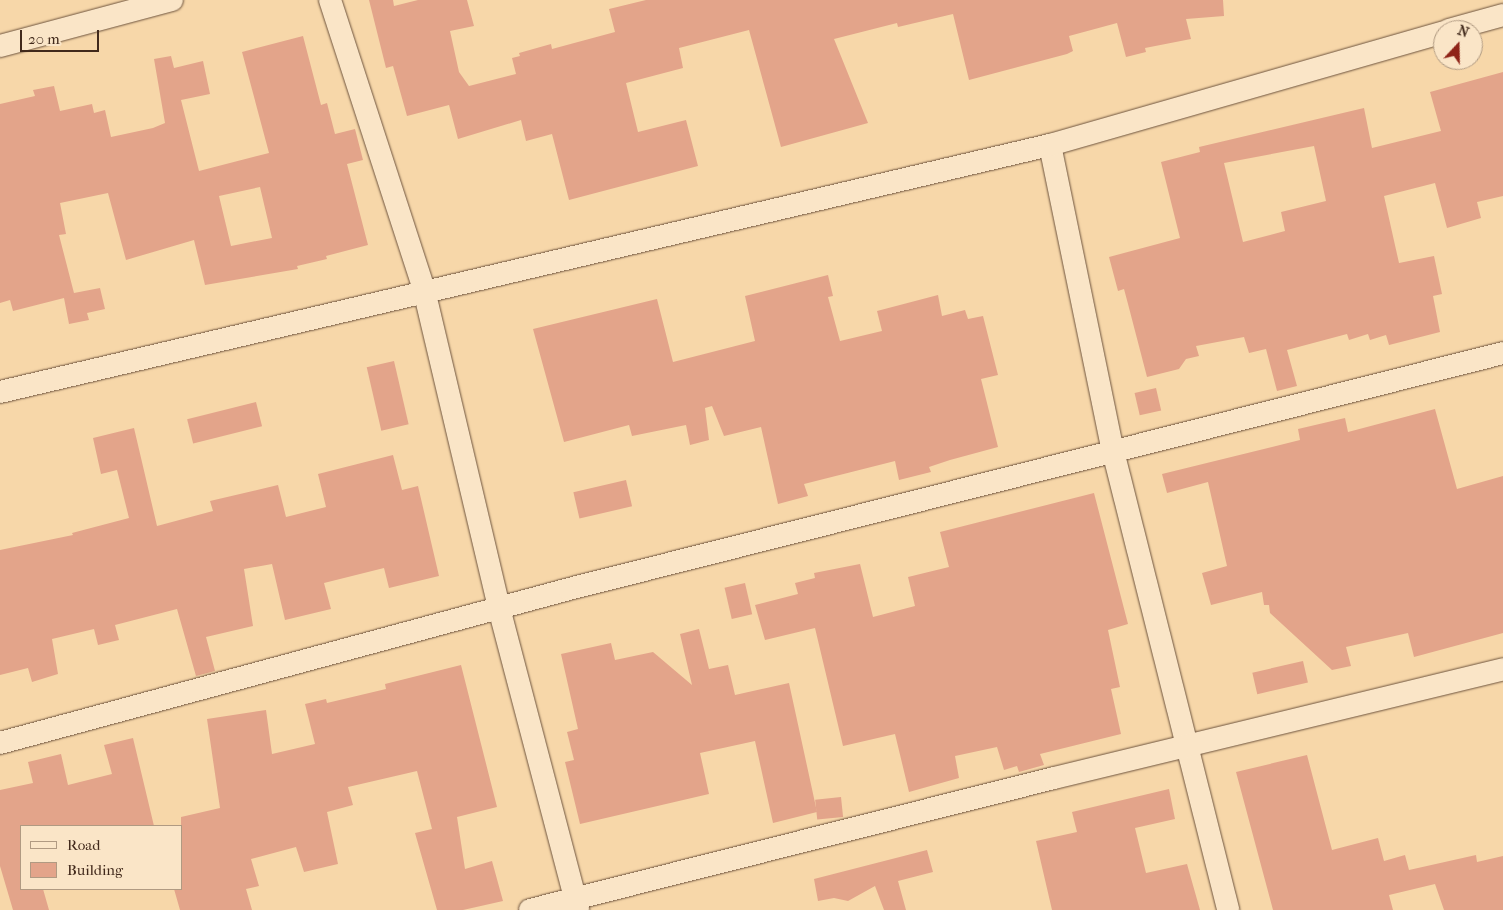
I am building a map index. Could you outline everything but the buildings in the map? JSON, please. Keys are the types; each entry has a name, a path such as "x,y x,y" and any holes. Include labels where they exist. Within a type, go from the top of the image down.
{"street":[{"path":"0,46 172,0"},
{"path":"330,0 424,290 499,608 576,904"},
{"path":"1483,21 1503,15"},
{"path":"0,392 424,290 1050,145 1433,35"},
{"path":"1050,145 1113,451 1228,910"},
{"path":"0,743 499,608 1503,353"},
{"path":"530,910 576,904 1187,746 1503,669"}]}
